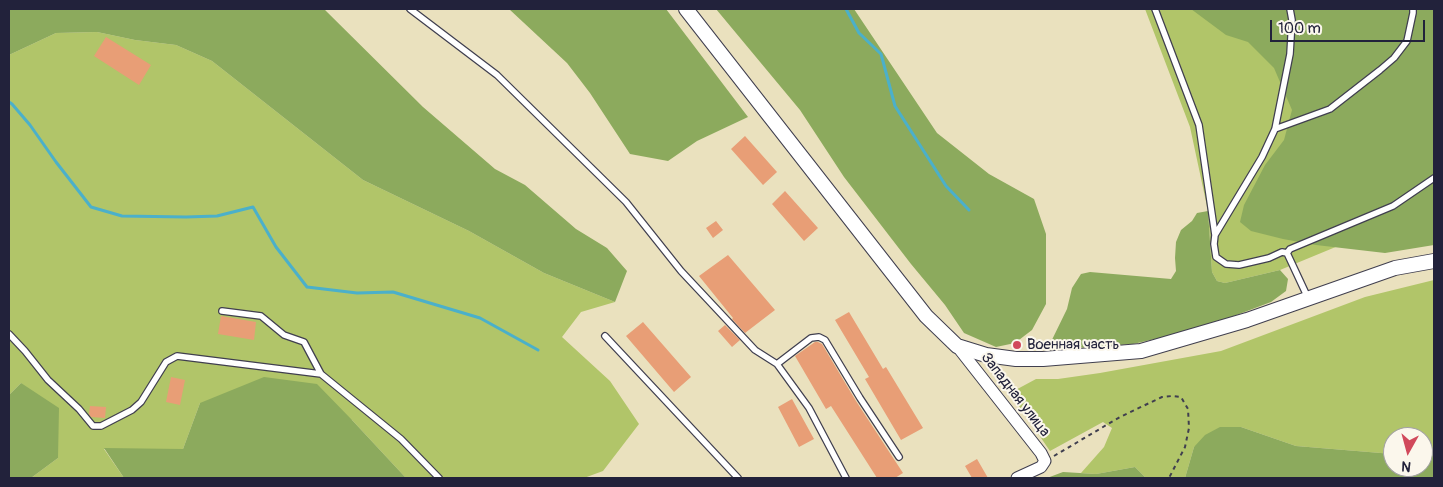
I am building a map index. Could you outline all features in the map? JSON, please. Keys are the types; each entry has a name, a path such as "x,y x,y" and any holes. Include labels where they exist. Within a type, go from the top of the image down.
{"street":[{"path":"686,9 926,316 957,346 986,355 1016,359 1043,359 1141,351 1247,320 1395,268 1434,261"},
{"name":"Западная улица","path":"957,346 1042,453 1045,461 1041,467 1017,478"}],"lane":[{"path":"410,9 497,75 626,202 681,271 755,350 777,364 809,408 846,478"},
{"path":"1155,9 1199,125 1215,235 1216,257 1226,264 1239,265 1269,258 1282,252 1287,253"},
{"path":"1215,235 1262,157 1275,129 1290,54 1292,20 1290,9"},
{"path":"1275,129 1330,109 1394,58 1407,41 1413,9"},
{"path":"1287,253 1290,249 1393,206 1434,178"},
{"path":"1287,253 1308,298"},
{"path":"222,311 260,316 284,335 304,342 321,374 401,439 439,478"},
{"path":"9,334 25,350 48,380 79,409 93,426 101,426 132,410 140,402 166,362 177,356 321,374"},
{"path":"605,336 738,478"},
{"path":"777,364 811,338 819,337 825,340 899,457"}],"path":[{"path":"1045,461 1120,417 1162,397 1181,397 1188,409 1189,428 1185,447 1169,478"}],"green space":[{"path":"9,9 324,9 423,107 495,169 525,185 576,229 607,248 627,271 615,302 544,273 469,231 363,180 212,61 176,45 135,40 97,32 56,33 9,55"},
{"path":"509,9 666,9 748,117 697,141 668,161 630,154 590,93 567,63"},
{"path":"716,9 854,9 937,133 989,174 1034,199 1046,234 1046,304 1032,330 1015,343 996,347 964,333 945,305 844,177 800,110"},
{"path":"1145,9 1434,9 1355,239 1280,270 1225,283 1217,281 1212,272 1208,211 1190,127"},
{"path":"1191,9 1434,9 1434,245 1385,253 1316,245 1251,231 1240,222 1244,205 1265,165 1284,140 1292,110 1274,68 1248,42 1226,35"},
{"path":"97,32 135,40 176,45 212,61 363,180 469,231 544,273 615,302 581,312 562,337 610,381 639,424 603,471 584,478 406,478 352,420 200,403 183,449 104,449 124,478 31,478 58,458 21,383 9,395 9,55 56,33"},
{"path":"1208,211 1212,272 1217,281 1225,283 1280,270 1288,279 1286,291 1271,302 1210,325 1168,336 1133,344 1047,350 1067,309 1072,288 1081,274 1090,272 1171,279 1176,271 1176,242 1181,230 1192,221 1197,213"},
{"path":"1434,280 1434,447 1433,427 1383,427 1383,453 1296,446 1241,427 1194,447 1185,478 1146,478 1135,467 1096,474 1081,473 1104,447 1112,428 1103,422 1050,451 1010,393 1036,379 1058,379 1100,373 1221,351 1365,297"},
{"path":"264,377 317,384 406,478 124,478 104,448 183,449 200,403"},
{"path":"21,383 59,408 58,458 31,478 9,478 9,395"},
{"path":"1220,427 1241,427 1296,446 1383,453 1383,477 1433,477 1434,447 1434,478 1185,478 1194,447 1205,435"},
{"path":"1135,467 1146,478 1047,478 1063,472 1096,474"}],"building":[{"path":"106,37 151,65 139,85 94,56"},
{"path":"745,136 777,172 763,185 731,149"},
{"path":"785,191 818,228 804,241 772,204"},
{"path":"716,221 723,230 713,238 706,228"},
{"path":"728,255 775,310 745,333 699,276"},
{"path":"849,312 883,369 886,367 923,428 901,440 865,379 869,377 835,320"},
{"path":"221,316 256,322 254,340 218,334"},
{"path":"643,322 691,377 674,392 626,336"},
{"path":"725,325 740,340 732,347 718,331"},
{"path":"815,342 822,344 856,401 903,473 895,478 877,478 831,406 826,409 795,356"},
{"path":"171,377 185,380 180,405 166,402"},
{"path":"792,399 814,439 799,447 778,407"},
{"path":"90,406 106,407 105,418 91,417 89,414"},
{"path":"977,459 988,478 972,478 965,466"}],"waterway":[{"path":"846,9 859,33 881,54 895,106 946,186 969,210"},
{"path":"9,102 30,125 91,207 122,216 186,217 217,216 253,207 276,247 307,287 357,293 393,292 480,318 538,350"}],"place":[{"name":"Военная часть","path":"1017,345"}]}
